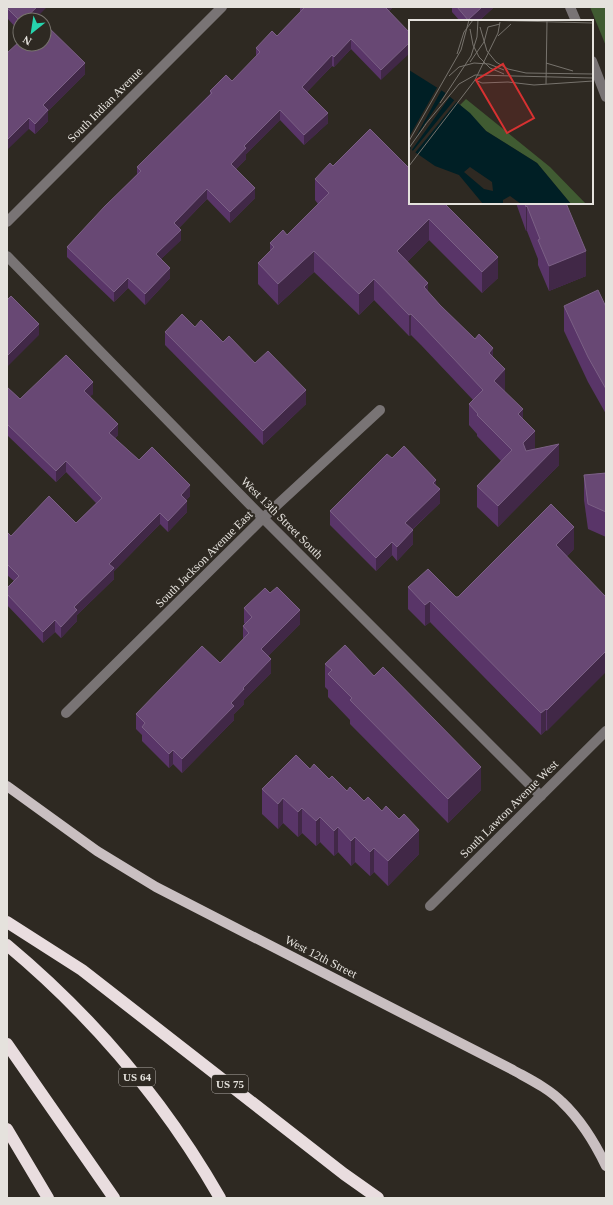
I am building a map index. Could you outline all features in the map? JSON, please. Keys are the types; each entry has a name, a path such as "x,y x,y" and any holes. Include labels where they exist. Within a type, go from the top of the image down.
{"highway":[{"name":"US 75","path":"7,922 82,970 338,1169 378,1198"},
{"name":"US 64","path":"7,945 78,1010 127,1066 184,1139 220,1198"},
{"path":"7,1044 114,1198"},
{"path":"7,1130 48,1198"}],"main road":[{"name":"West 12th Street","path":"7,786 97,851 156,886 512,1070 542,1087 561,1101 575,1116 588,1133 606,1166"}],"street":[{"name":"South Indian Avenue","path":"7,222 222,7"},
{"path":"570,7 576,20"},
{"path":"593,64 606,97"},
{"name":"West 13th Street South","path":"7,256 263,518 541,796"},
{"name":"South Jackson Avenue East","path":"66,713 263,518 380,410"},
{"name":"South Lawton Avenue West","path":"430,906 606,731"}],"green space":[{"path":"590,7 606,7 606,46"}],"building":[{"path":"37,7 32,12 12,13 7,8"},
{"path":"303,7 385,7 409,32 409,43 381,70 351,39 334,57 332,55 302,87 328,113 304,135 280,110 244,146 246,148 231,164 255,188 230,212 207,189 174,223 181,230 156,254 170,268 145,294 128,278 114,292 67,247 105,206 141,171 137,167 212,93 210,91 226,75 232,81 260,52 256,48 272,31 277,36 304,8"},
{"path":"457,7 482,7 468,20"},
{"path":"52,31 85,63 43,105 48,110 35,124 29,118 7,140 7,53 12,48 12,52 52,52"},
{"path":"370,129 409,168 409,204 445,204 498,257 482,272 429,219 397,251 428,283 424,287 440,305 475,339 479,334 493,348 489,353 505,369 494,381 523,409 518,414 535,431 523,443 526,451 559,444 498,506 477,486 512,450 477,415 478,414 469,404 483,390 421,324 411,314 409,315 374,279 359,294 314,251 278,284 258,263 274,247 270,243 283,230 287,235 329,193 315,179 330,163 333,166"},
{"path":"525,204 566,204 586,251 549,266 538,240 540,239 527,206 526,207"},
{"path":"598,290 606,307 606,389 588,357 564,306"},
{"path":"11,296 39,324 7,356 7,300"},
{"path":"182,314 195,327 201,320 223,342 229,336 255,363 268,351 306,390 263,431 165,332"},
{"path":"66,355 93,382 84,391 118,424 109,433 139,460 152,447 190,485 181,495 187,501 168,521 160,513 109,564 114,568 74,607 77,610 61,627 55,620 43,632 7,594 7,588 19,576 7,564 7,532 11,536 49,496 76,523 102,498 66,461 56,471 7,424 7,387 20,399"},
{"path":"404,446 436,480 433,483 440,489 405,523 413,530 397,547 392,542 376,558 330,511 387,454 392,458"},
{"path":"606,473 606,512 588,504 584,475"},
{"path":"551,504 574,527 556,545 605,596 606,595 606,651 547,710 546,709 541,713 430,601 425,605 408,587 428,569 456,597 458,597"},
{"path":"277,587 300,610 261,649 271,659 243,688 244,689 231,703 234,706 182,759 173,750 169,754 142,727 145,723 136,714 202,646 220,663 249,633 243,626 252,617 244,608 265,588 270,593"},
{"path":"345,645 374,676 383,667 481,767 448,799 350,700 352,698 328,674 332,670 325,664"},
{"path":"296,755 310,769 314,764 329,779 332,776 347,791 350,787 364,801 368,797 382,811 386,806 399,819 404,814 419,830 388,861 374,848 370,852 355,837 351,841 338,827 334,831 320,817 316,821 302,808 298,812 283,798 278,804 262,789"}]}
